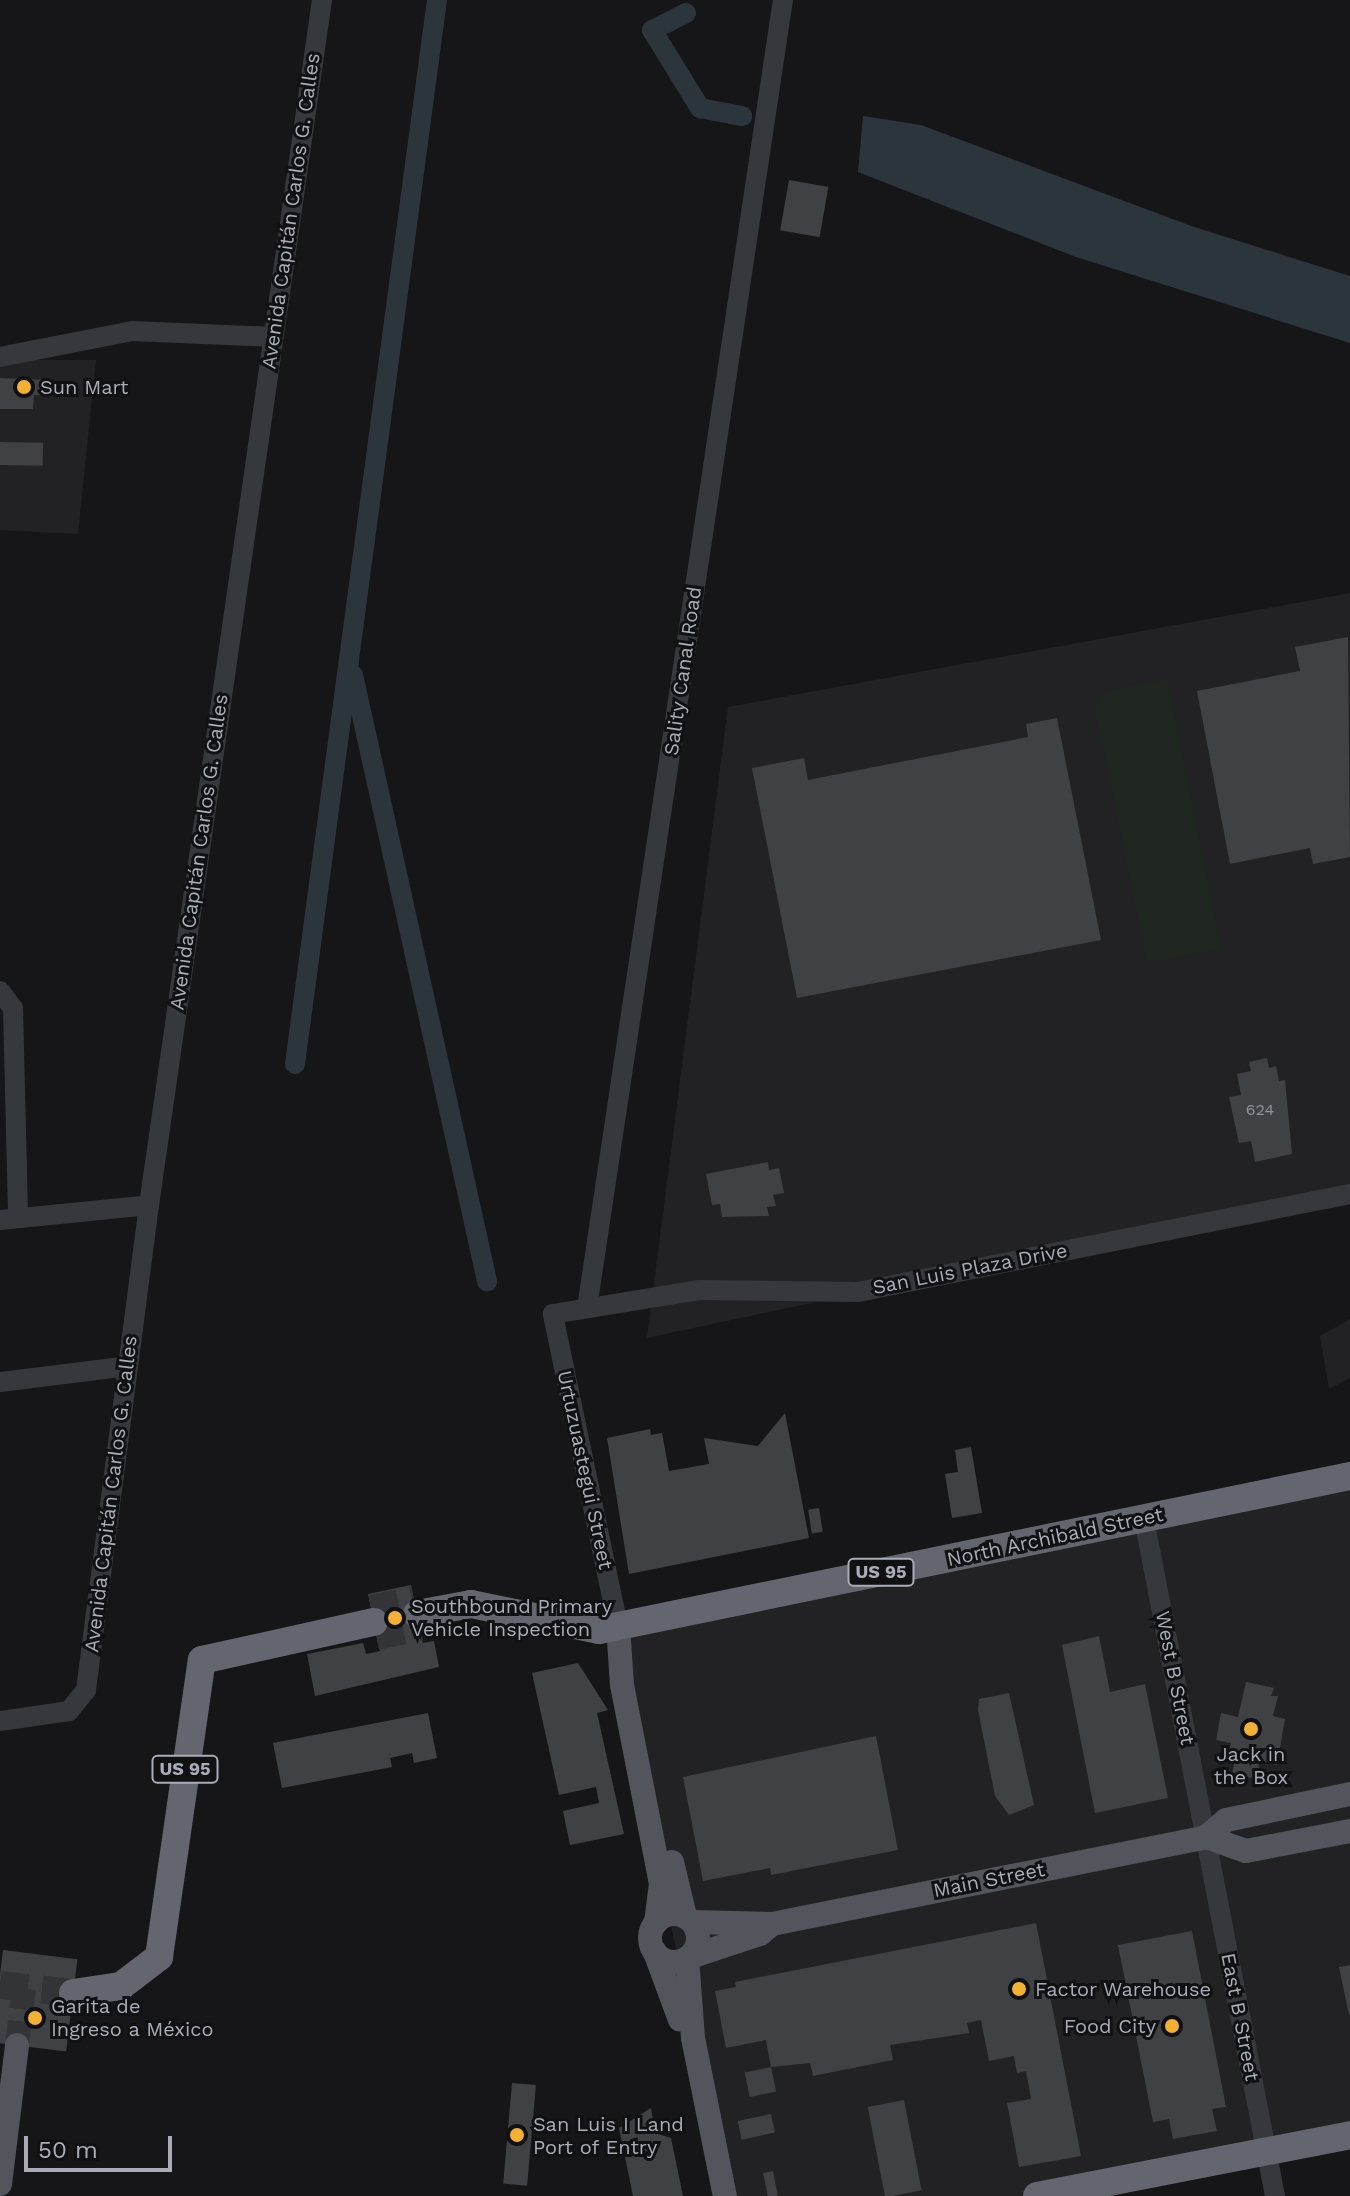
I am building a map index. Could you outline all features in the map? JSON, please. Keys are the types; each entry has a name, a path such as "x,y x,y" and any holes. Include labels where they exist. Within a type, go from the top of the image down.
{"highway":[{"name":"North Archibald Street","path":"606,1627 1350,1476"},
{"name":"US 95","path":"417,1614 471,1604 606,1627"},
{"name":"US 95","path":"73,1993 121,1986 159,1957 202,1660 374,1622"},
{"path":"1037,2196 1350,2135"}],"main road":[{"name":"Urtuzuastegui Street","path":"606,1627 635,1682 689,1919"},
{"name":"Urtuzuastegui Street","path":"606,1627 622,1685 661,1883 656,1923"},
{"name":"Main Street","path":"689,1919 772,1924 1206,1837 1226,1820 1350,1794"},
{"path":"1206,1837 1246,1851 1350,1831"},
{"path":"693,2038 680,2020 651,1940 656,1923 669,1914 689,1919 698,1937 688,1958 693,2038 725,2196"},
{"name":"Main Street","path":"688,1958 760,1934 772,1924"},
{"path":"655,1952 670,1961 688,1958"},
{"path":"0,2184 17,2045"}],"street":[{"name":"Avenida Capitán Carlos G. Calles","path":"0,1721 69,1711 80,1704 86,1690 149,1205 322,0"},
{"name":"Sality Canal Road","path":"587,1308 783,0"},
{"path":"0,357 132,331 273,337"},
{"path":"0,991 13,1008 9,1219 149,1205"},
{"name":"San Luis Plaza Drive","path":"587,1308 700,1290 858,1292 1350,1194"},
{"name":"Urtuzuastegui Street","path":"587,1308 553,1314 606,1627"},
{"path":"0,1382 128,1366"},
{"name":"West B Street","path":"1144,1519 1206,1837"},
{"name":"East B Street","path":"1206,1837 1275,2196"}],"shaded area":[{"path":"863,116 921,125 1194,227 1350,276 1350,343 1076,257 858,172"},
{"path":"0,360 96,360 78,534 0,530"},
{"path":"1350,593 1350,1188 647,1338 728,707"},
{"path":"1167,679 1221,949 1147,963 1095,709 1100,698 1114,689"},
{"path":"1350,1319 1350,1378 1329,1389 1320,1336"},
{"path":"1350,1474 1350,2135 1036,2196 725,2196 612,1627"}],"building":[{"path":"789,180 828,187 820,237 780,230"},
{"name":"Sun Mart","path":"0,378 49,380 48,395 34,395 33,409 0,409"},
{"path":"0,442 43,443 43,466 0,465"},
{"path":"1348,637 1350,857 1313,864 1310,848 1230,864 1197,691 1300,671 1295,647"},
{"path":"1057,718 1101,940 797,998 752,768 804,758 808,780 1028,737 1026,724"},
{"path":"1267,1058 1269,1068 1276,1066 1279,1081 1285,1080 1292,1154 1255,1162 1251,1141 1239,1143 1229,1097 1241,1095 1237,1074 1251,1071 1249,1062"},
{"path":"768,1162 769,1170 779,1168 784,1193 773,1195 776,1206 767,1207 769,1216 722,1217 720,1204 712,1205 706,1174"},
{"path":"785,1413 809,1538 629,1574 607,1438 650,1429 651,1435 662,1433 669,1471 709,1464 704,1438 758,1446"},
{"path":"971,1447 982,1513 952,1518 945,1474 958,1472 955,1450"},
{"path":"819,1508 823,1532 812,1533 808,1510"},
{"path":"411,1585 423,1643 434,1641 439,1667 315,1696 307,1654 363,1643 366,1654 380,1651 368,1594"},
{"path":"1099,1636 1110,1692 1145,1684 1168,1798 1095,1813 1062,1645"},
{"path":"578,1663 608,1710 597,1713 624,1834 570,1845 563,1811 599,1803 596,1787 559,1795 532,1673"},
{"name":"Jack in the Box","path":"1246,1682 1274,1688 1271,1696 1278,1696 1273,1716 1285,1719 1277,1765 1260,1761 1256,1779 1232,1774 1234,1764 1227,1762 1231,1743 1216,1740 1221,1713 1238,1717"},
{"path":"1009,1693 1034,1805 1009,1815 995,1796 978,1710 979,1699"},
{"path":"428,1713 437,1758 414,1763 412,1753 390,1758 392,1767 282,1788 273,1743"},
{"path":"876,1736 898,1850 771,1875 770,1868 703,1881 683,1777"},
{"path":"1036,1923 1081,2156 1019,2167 1007,2103 1031,2099 1026,2071 1017,2073 1014,2056 989,2061 981,2020 967,2023 969,2033 890,2045 893,2060 813,2076 810,2063 771,2067 766,2040 726,2048 715,1991 736,1987 735,1982"},
{"name":"Food City","path":"1192,1931 1226,2107 1212,2109 1217,2131 1173,2139 1169,2119 1153,2122 1118,1945"},
{"name":"Garita de Ingreso a México","path":"3,1950 77,1959 66,2051 0,2043"},
{"path":"1350,1965 1350,2014 1349,2015 1339,1967"},
{"path":"771,2067 776,2091 750,2097 745,2073"},
{"path":"512,2083 536,2085 527,2186 503,2184"},
{"path":"904,2100 922,2190 885,2196 868,2107"},
{"path":"651,2108 655,2133 671,2138 683,2196 633,2196 619,2128"},
{"path":"771,2114 775,2133 742,2140 738,2121"},
{"path":"773,2171 778,2196 768,2196 763,2173"}],"waterway":[{"path":"295,1064 437,0"},
{"path":"686,13 652,30 700,108 742,116"},
{"path":"353,675 487,1281"}],"tunnel":[{"path":"371,1609 414,1600"},
{"path":"376,1636 420,1627"},
{"path":"0,1985 73,1993"},
{"path":"17,2045 24,1988"}],"place":[{"name":"Sun Mart","path":"24,387"},
{"name":"Southbound Primary Vehicle Inspection","path":"395,1618"},
{"name":"Jack in the Box","path":"1251,1729"},
{"name":"Factor Warehouse","path":"1019,1989"},
{"name":"Garita de Ingreso a México","path":"35,2018"},
{"name":"Food City","path":"1172,2026"},
{"name":"San Luis I Land Port of Entry","path":"517,2135"}]}
